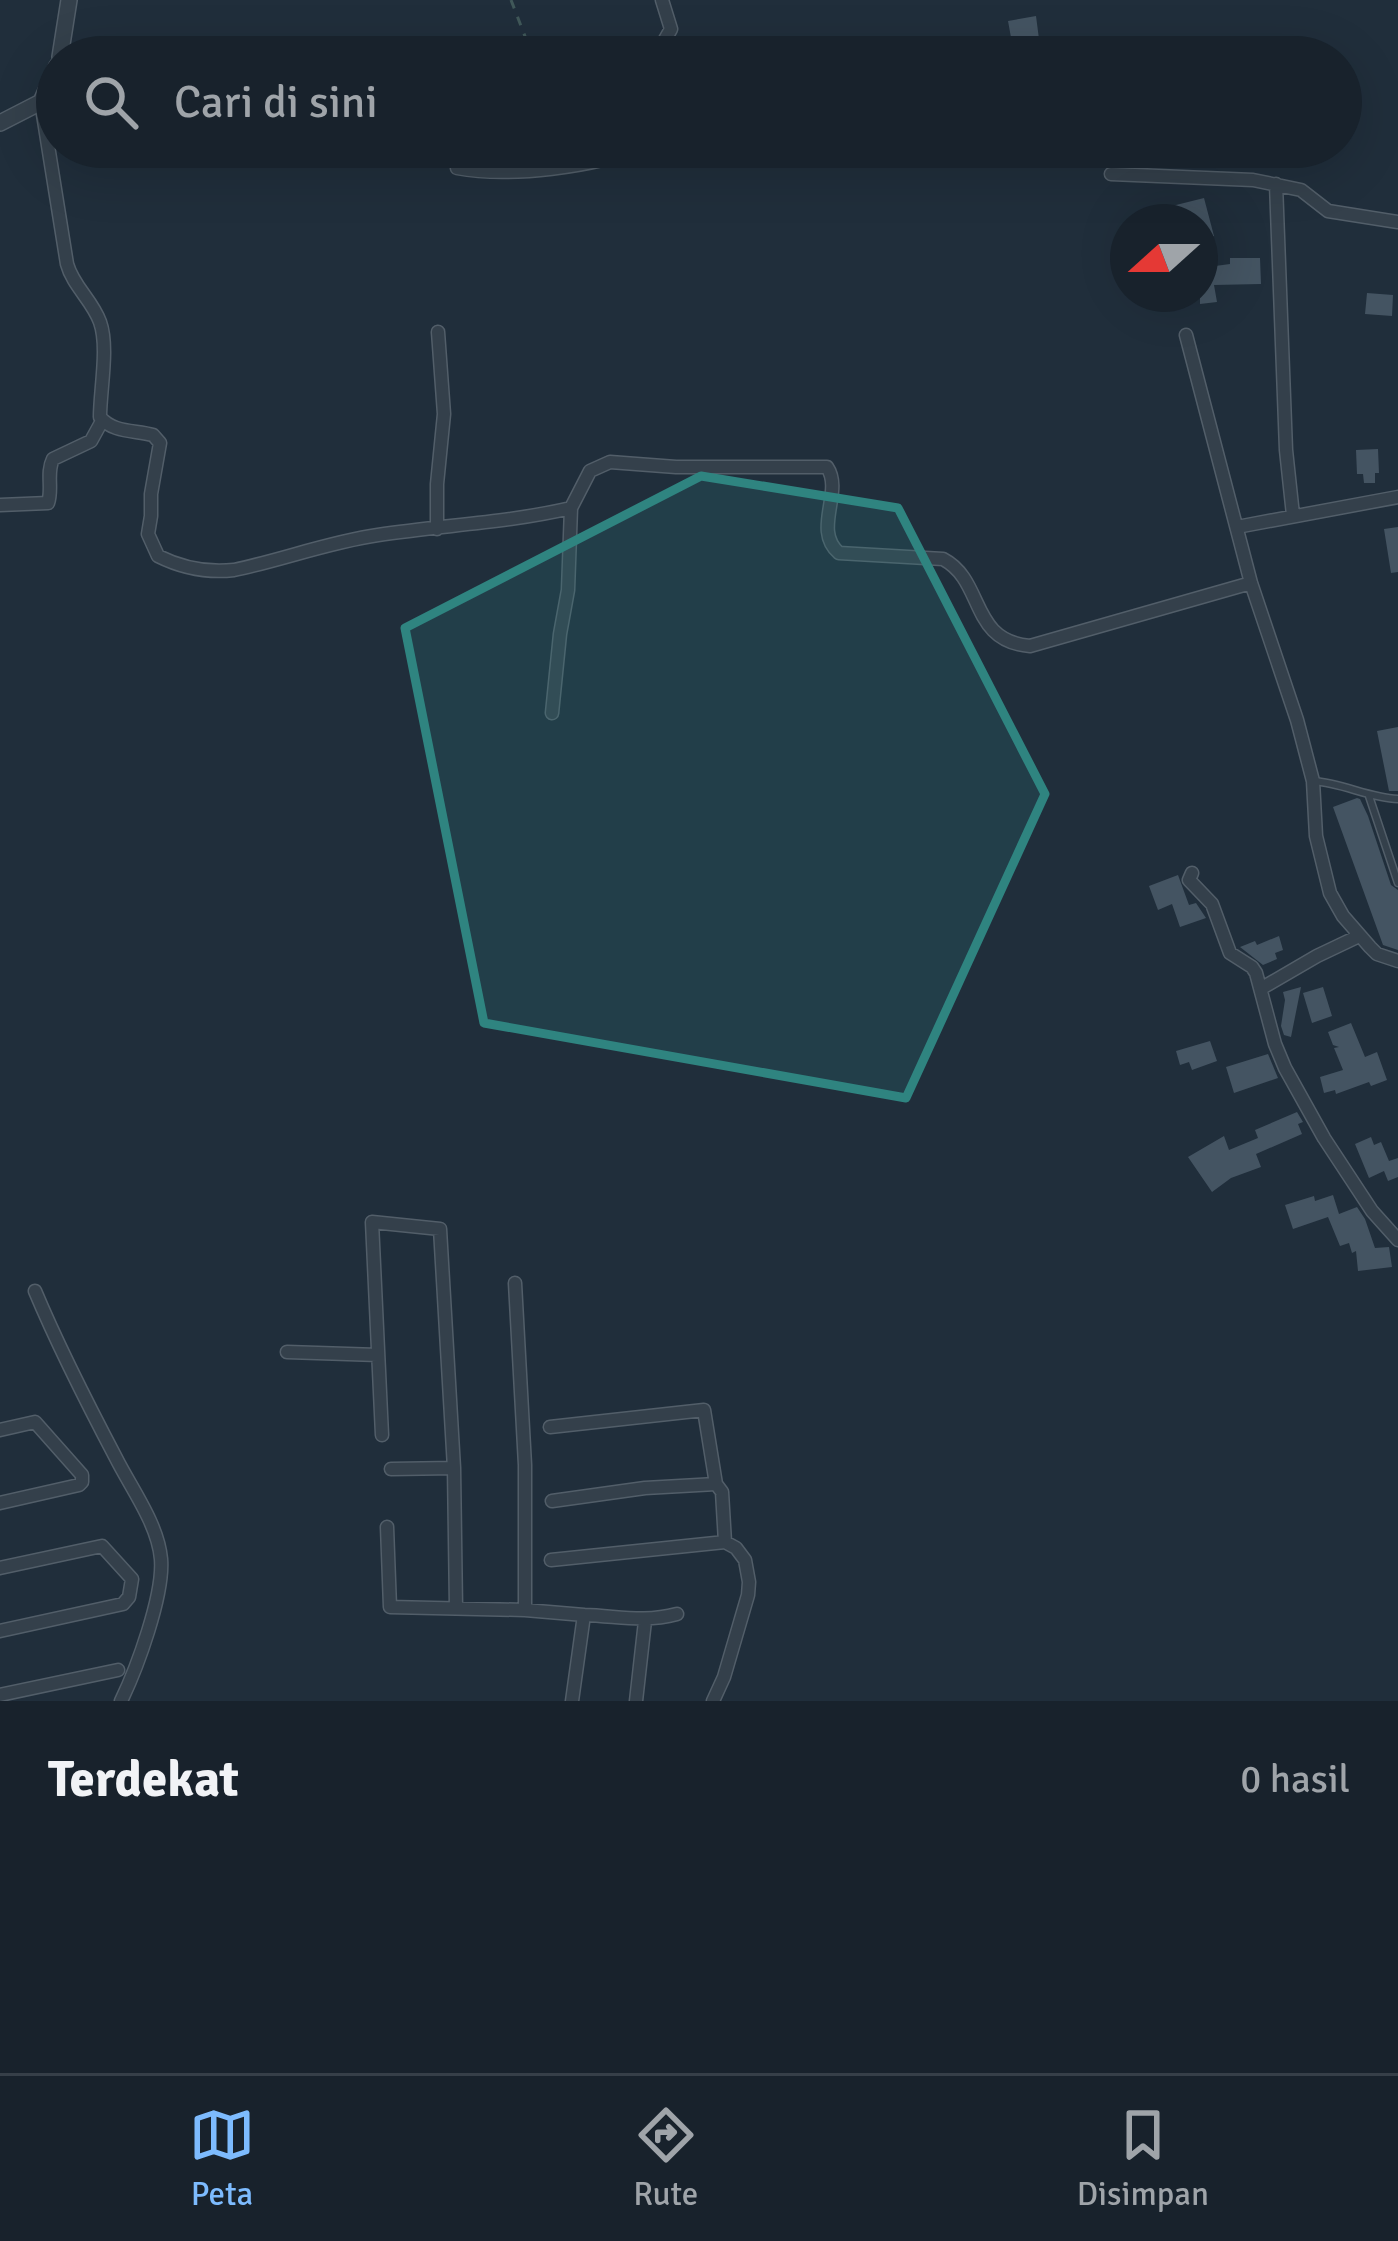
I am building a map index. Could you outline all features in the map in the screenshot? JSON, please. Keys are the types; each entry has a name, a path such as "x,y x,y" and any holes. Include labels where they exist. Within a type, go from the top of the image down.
{"street":[{"path":"63,36 69,0"},
{"path":"662,0 670,28 666,36"},
{"path":"0,123 36,105"},
{"path":"0,505 48,502 51,462 91,441 102,421 100,322 67,264 52,168"},
{"path":"457,168 556,168"},
{"path":"1111,174 1276,184 1301,190 1328,211 1398,223"},
{"path":"1276,184 1286,450 1293,515"},
{"path":"437,529 444,414 438,332"},
{"path":"1186,335 1251,583 1313,781 1323,871 1337,907 1359,936 1377,954 1398,962"},
{"path":"102,421 115,429 149,433 158,440 148,534 158,556 178,566 234,570 337,542 521,519 571,508"},
{"path":"551,713 568,590 571,508 590,471 610,462 676,467 827,466 834,479 828,531 831,546 950,563 968,585 987,625 1021,645 1251,583"},
{"path":"1237,527 1398,497"},
{"path":"1192,873 1189,880 1212,904 1230,953 1252,967 1285,1068 1362,1197 1398,1240"},
{"path":"1262,988 1359,936"},
{"path":"382,1435 372,1222 440,1229 454,1468 456,1608"},
{"path":"515,1283 525,1465 525,1610"},
{"path":"35,1291 158,1545 160,1577 139,1660 121,1701"},
{"path":"287,1352 378,1355"},
{"path":"550,1427 704,1410 716,1484 722,1492 724,1542"},
{"path":"0,1430 35,1422 82,1475 80,1485 0,1504"},
{"path":"392,1469 454,1468"},
{"path":"552,1501 716,1484"},
{"path":"387,1527 390,1607 525,1610 645,1621 677,1614"},
{"path":"550,1561 724,1542 736,1548 745,1560 748,1595 713,1701"},
{"path":"0,1568 102,1546 132,1580 123,1604 0,1631"},
{"path":"572,1701 584,1615"},
{"path":"636,1701 645,1621"},
{"path":"0,1695 118,1670"}],"lane":[{"path":"1313,781 1398,800"},
{"path":"1369,796 1398,883"}],"path":[{"path":"512,0 525,36"}],"highlighted area":[{"path":"701,476 898,508 1045,794 906,1098 484,1023 405,628"}],"building":[{"path":"1036,16 1039,36 1011,36 1008,21"},
{"path":"1230,258 1260,258 1261,284 1218,285 1218,266 1230,264"},
{"path":"1367,293 1393,295 1392,316 1365,314"},
{"path":"1378,449 1375,483 1364,483 1363,474 1357,474 1356,450"},
{"path":"1398,527 1398,572 1391,573 1384,529"},
{"path":"1398,727 1398,791 1389,791 1377,731"},
{"path":"1357,798 1368,816 1391,885 1398,890 1398,950 1383,945 1333,807"},
{"path":"1178,875 1189,905 1196,903 1206,918 1180,927 1172,904 1158,910 1149,886"},
{"path":"1279,936 1283,950 1263,965 1240,947 1255,941 1257,945"},
{"path":"1301,987 1291,1037 1284,1035 1281,1026 1283,992"},
{"path":"1323,987 1332,1016 1312,1023 1303,993"},
{"path":"1351,1023 1365,1057 1377,1052 1387,1080 1324,1093 1320,1077 1343,1070 1334,1048 1339,1047 1333,1045 1328,1032"},
{"path":"1210,1041 1217,1061 1192,1070 1189,1062 1180,1065 1176,1051"},
{"path":"1268,1054 1278,1078 1234,1093 1226,1067"},
{"path":"1297,1112 1303,1122 1298,1124 1302,1134 1256,1154 1261,1167 1231,1178 1212,1192 1188,1157 1224,1136 1229,1150 1258,1138 1255,1130"},
{"path":"1371,1137 1374,1145 1381,1142 1389,1161 1398,1158 1398,1177 1388,1181 1384,1171 1369,1178 1355,1144"},
{"path":"1333,1195 1339,1214 1357,1207 1375,1248 1389,1247 1392,1267 1358,1271 1356,1251 1352,1253 1349,1243 1340,1246 1328,1217 1293,1229 1285,1205"}]}
